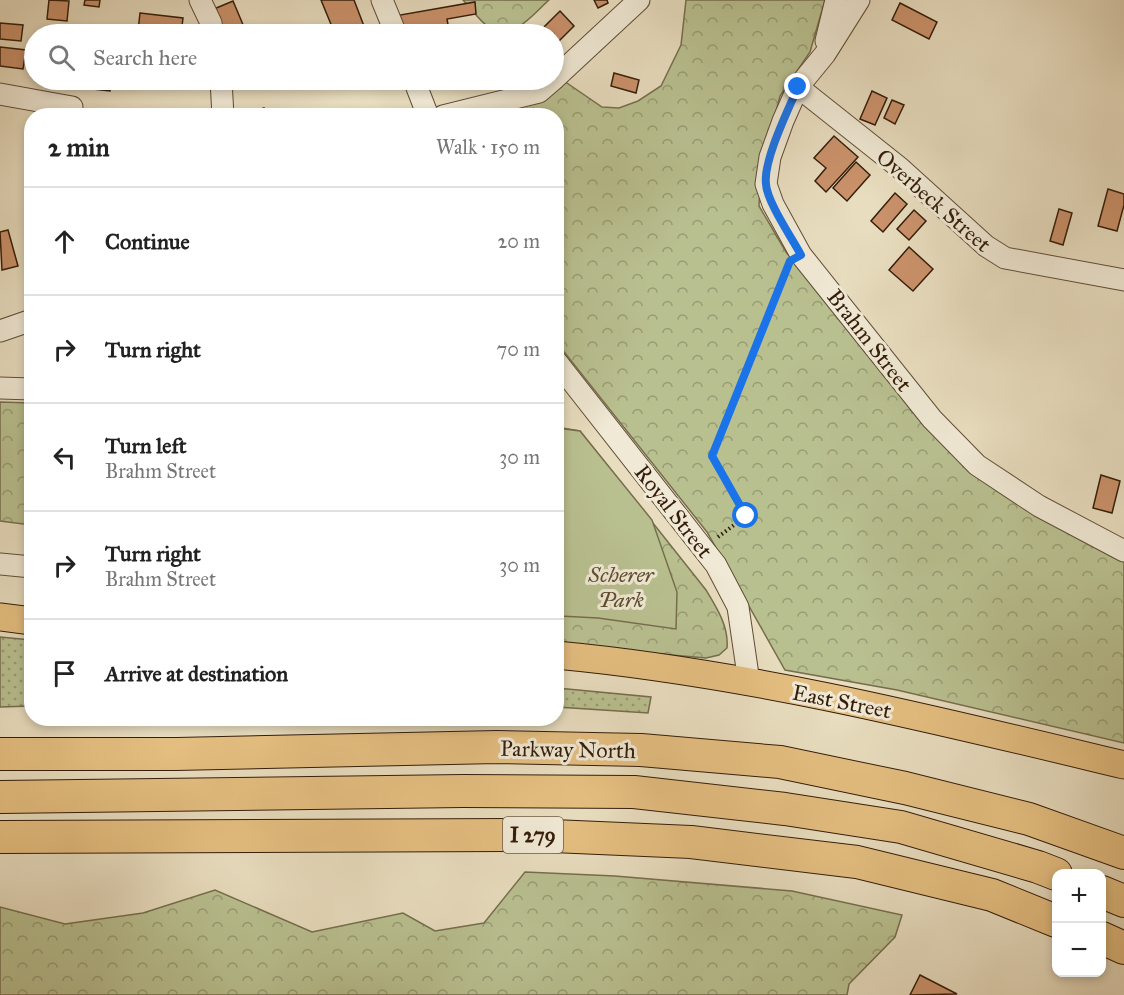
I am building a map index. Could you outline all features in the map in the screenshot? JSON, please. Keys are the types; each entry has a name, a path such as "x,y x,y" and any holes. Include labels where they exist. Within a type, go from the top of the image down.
{"highway":[{"name":"Parkway North","path":"0,754 176,754 497,747 641,750 768,761 905,788 1029,819 1124,853"},
{"path":"0,797 463,791 634,792 785,809 901,827 1052,872"},
{"name":"I 279","path":"0,837 530,835 691,842 857,862 992,895 1052,919"},
{"path":"1106,894 1124,901"},
{"path":"1106,940 1124,948"}],"main road":[{"path":"0,617 24,620"},
{"name":"East Street","path":"564,657 618,661 749,682 945,722 1124,765"}],"street":[{"path":"200,0 212,24"},
{"path":"382,0 392,24"},
{"path":"564,69 639,0"},
{"path":"825,54 828,29 836,0"},
{"name":"Brahm Street","path":"859,0 825,54 798,87 770,157 766,184 773,204 801,255 932,418 977,465 1039,506 1124,551"},
{"name":"Overbeck Street","path":"798,87 900,168 986,246 1005,258 1124,280"},
{"path":"210,108 220,90"},
{"path":"222,90 223,108"},
{"path":"418,90 425,108"},
{"path":"476,108 541,90"},
{"path":"0,94 72,106"},
{"path":"0,331 24,323"},
{"name":"Royal Street","path":"564,371 716,565 738,607 749,682"},
{"path":"0,388 24,388"},
{"path":"0,564 24,566"}],"path":[{"path":"703,548 746,516 712,456 790,261 801,255"}],"green space":[{"path":"463,0 549,0 522,24 485,24"},
{"path":"686,0 825,0 810,52 780,96 761,169 759,206 786,252 937,437 1124,561 1124,743 897,690 785,670 707,532 564,352 564,108 502,108 543,90 564,90 564,81 602,107 619,108 638,101 661,86 681,45"},
{"path":"0,402 24,403 24,524 0,521"},
{"name":"Scherer Park","path":"564,428 580,431 706,590 724,625 727,648 719,655 706,658 564,646"},
{"name":"Scherer Park","path":"564,429 580,431 652,520 677,592 676,629 598,618 564,616"},
{"path":"0,637 24,639 24,706 0,707"},
{"path":"564,689 651,697 648,713 564,707"},
{"path":"525,872 615,876 792,891 902,915 895,937 849,984 847,995 0,995 0,907 65,924 143,913 215,890 312,932 403,913 435,931 484,923"}],"building":[{"path":"49,0 69,1 67,21 47,19"},
{"path":"85,0 100,0 99,7 84,5"},
{"path":"321,0 354,0 363,24 331,24"},
{"path":"594,0 607,0 608,3 598,8"},
{"path":"233,1 243,24 221,24 214,9"},
{"path":"475,2 476,14 447,19 448,24 401,24 400,15"},
{"path":"900,3 937,22 929,39 892,20"},
{"path":"560,11 574,26 564,36 564,24 547,24"},
{"path":"140,13 183,18 182,24 139,24"},
{"path":"0,23 23,25 21,41 0,39"},
{"path":"0,47 24,50 23,69 0,66"},
{"path":"614,73 639,80 636,93 611,86"},
{"path":"872,91 887,98 875,125 860,119"},
{"path":"892,100 904,105 895,124 884,118"},
{"path":"834,136 858,157 826,192 815,181 826,168 814,158"},
{"path":"856,162 870,175 847,201 833,188"},
{"path":"1108,189 1124,194 1124,205 1117,231 1098,226"},
{"path":"895,193 907,204 883,232 871,221"},
{"path":"1059,209 1072,213 1063,245 1050,241"},
{"path":"914,210 926,221 909,240 897,229"},
{"path":"8,230 18,266 2,270 0,232"},
{"path":"909,247 933,269 913,291 889,270"},
{"path":"1101,475 1120,481 1112,513 1093,508"},
{"path":"920,975 957,994 910,995"}],"route":[{"path":"746,516 712,456 790,261 801,255 773,204 766,184 770,157 798,87"}]}
